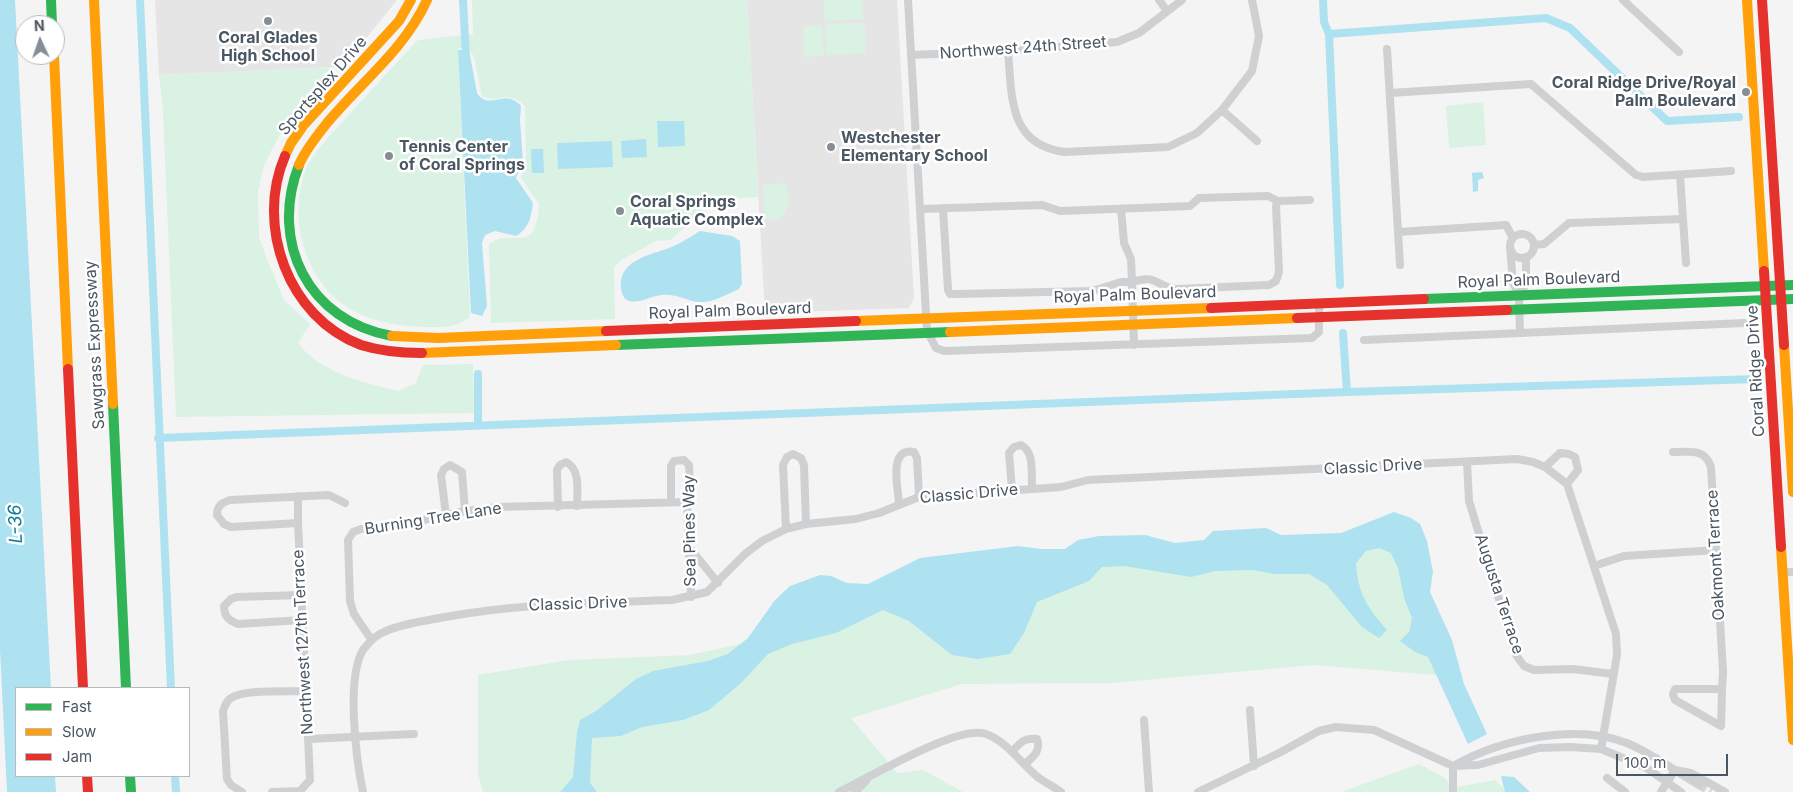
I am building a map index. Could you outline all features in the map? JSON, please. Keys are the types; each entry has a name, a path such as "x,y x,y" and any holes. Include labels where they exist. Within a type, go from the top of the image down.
{"main road":[{"path":"51,0 52,15"},
{"name":"Sawgrass Expressway","path":"94,0 126,687"},
{"name":"Sportsplex Drive","path":"411,0 399,20 291,142 277,178 273,198 276,245 283,267 295,291 312,312 332,329 357,342 383,350 410,353 478,350"},
{"name":"Sportsplex Drive","path":"427,0 411,31 316,134 300,160 291,180 288,201 290,241 308,283 317,295 338,314 361,328 385,336 412,338 478,336"},
{"name":"Coral Ridge Drive","path":"1747,0 1766,300 1788,572 1793,740"},
{"name":"Coral Ridge Drive","path":"1762,0 1793,492"},
{"name":"Sawgrass Expressway","path":"54,65 83,687"},
{"name":"Royal Palm Boulevard","path":"478,336 1793,285"},
{"name":"Royal Palm Boulevard","path":"478,350 927,331 1793,299"},
{"path":"88,777 88,792"},
{"path":"130,777 131,792"}],"street":[{"path":"908,0 927,331 936,348 944,351 1312,338 1318,332 1319,303"},
{"path":"1159,0 1167,11"},
{"name":"Northwest 24th Street","path":"911,55 1008,51 1117,42 1139,32 1182,0"},
{"path":"1008,51 1013,101 1017,120 1033,141 1052,150 1065,152 1168,147 1197,133 1222,110 1252,71 1259,36 1252,0"},
{"path":"1623,0 1679,52"},
{"path":"1387,49 1400,265"},
{"path":"1390,93 1531,84 1636,175 1643,177 1731,171"},
{"path":"1222,110 1257,141"},
{"path":"1680,175 1686,263"},
{"path":"920,210 1042,205 1060,211 1121,209 1190,206 1199,198 1268,196 1278,201 1310,200"},
{"path":"943,208 948,288 950,294 1092,291 1121,282 1132,282 1148,278 1168,288 1177,289 1273,284 1278,275 1276,206 1278,201"},
{"path":"1121,209 1124,243 1131,259 1134,345"},
{"path":"1534,245 1544,244 1569,223 1683,219"},
{"path":"1398,232 1506,225 1514,238"},
{"path":"1520,333 1519,296 1513,283 1510,247 1514,238 1521,234 1528,235 1534,245 1532,252 1526,257"},
{"path":"1510,247 1514,254 1526,257"},
{"path":"1519,296 1526,284 1526,257"},
{"path":"1364,340 1744,323"},
{"path":"1012,489 1009,453 1014,447 1021,445 1027,448 1030,454 1032,488"},
{"path":"899,503 896,461 900,454 907,451 914,452 917,458 919,497"},
{"name":"Oakmont Terrace","path":"1673,452 1700,452 1708,457 1711,467 1722,689 1721,726 1675,700 1673,694 1675,689 1683,688 1722,689"},
{"path":"1545,467 1560,453 1569,454 1575,458 1578,470 1567,484 1616,634 1617,655 1600,749"},
{"path":"786,529 783,465 787,457 793,454 801,458 804,465 806,524"},
{"name":"Sea Pines Way","path":"672,501 671,466 674,461 679,459 689,465 690,485 687,502 690,597"},
{"name":"Classic Drive","path":"371,640 385,631 407,624 484,610 521,606 672,600 690,597 707,592 745,554 762,541 786,529 806,524 856,519 879,513 899,503 919,497 1060,487 1088,480 1517,459 1533,462 1545,467 1567,484"},
{"path":"558,507 557,470 560,465 566,462 573,465 576,471 577,506"},
{"name":"Augusta Terrace","path":"1467,462 1469,501 1516,655 1524,666 1534,670 1573,669 1614,674"},
{"path":"446,515 441,475 444,469 450,465 462,472 465,511"},
{"path":"298,523 231,527 224,524 217,516 217,509 222,502 230,500 329,494 346,503"},
{"name":"Northwest 127th Terrace","path":"272,792 300,791 310,780 298,496"},
{"name":"Burning Tree Lane","path":"371,640 354,614 350,601 348,540 353,532 361,529 400,526 465,511 497,507 558,507 672,501 687,502"},
{"path":"689,547 718,583"},
{"path":"1594,566 1624,556 1716,550"},
{"path":"301,595 236,597 224,606 224,613 230,621 238,624 302,620"},
{"path":"363,792 356,737 354,678 357,664 371,640"},
{"path":"242,792 231,785 227,779 223,711 225,704 231,698 242,694 305,691"},
{"path":"1250,710 1254,766"},
{"path":"1144,720 1149,792"},
{"path":"1198,792 1254,766 1319,731 1336,727 1374,730 1453,766 1478,765 1538,748 1570,747 1600,749 1645,767 1682,792"},
{"path":"839,792 926,748 955,736 973,732 987,734 1012,752 1038,778 1062,792"},
{"path":"308,739 414,734"},
{"path":"1453,766 1474,754 1535,737 1568,734 1603,736 1651,754 1699,785"},
{"path":"1012,752 1022,740 1037,739 1039,745 1037,753 1025,764"},
{"path":"1453,766 1453,792"},
{"path":"1660,792 1675,770"},
{"path":"1675,770 1691,774 1725,792"},
{"path":"855,792 869,777"},
{"path":"1608,778 1625,792"}],"shaded area":[{"name":"Coral Glades High School","path":"155,0 397,0 364,41 336,67 159,75"},
{"name":"Westchester Elementary School","path":"747,0 897,0 914,298 909,308 765,313"}],"green space":[{"name":"Tennis Center of Coral Springs","path":"472,0 747,0 758,197 712,200 671,240 656,241 620,261 614,268 615,319 491,323 489,245 497,240 520,238 533,232 537,221 539,204 521,178 526,164 525,106 513,98 493,99 482,96 474,57 468,47 458,48 458,50 470,316 461,323 445,327 406,326 366,317 334,297 322,283 311,265 303,244 298,216 301,187 309,162 324,142 418,40 473,34"},
{"path":"824,0 862,0 863,19 825,21"},
{"path":"865,23 866,53 827,55 825,24"},
{"path":"822,25 824,56 805,57 803,26"},
{"path":"336,67 324,85 279,136 264,165 258,192 259,237 268,262 284,300 310,324 298,343 318,362 330,369 357,380 398,391 416,383 423,365 473,364 474,413 176,417 163,112 159,75"},
{"path":"1483,102 1486,145 1449,148 1446,106"},
{"path":"785,183 789,201 784,214 781,219 765,220 763,185"},
{"path":"1403,544 1447,676 1314,665 1112,683 962,684 851,718 897,773 923,770 963,792 483,792 478,773 478,675 569,660 690,655 759,640 959,566"},
{"path":"1419,764 1445,778 1452,788 1495,780 1508,792 1341,792"}],"water":[{"name":"L-36","path":"0,0 15,0 15,65 18,65 51,687 15,687 15,777 55,777 56,792 7,792 0,650"},
{"path":"458,50 469,50 477,93 482,98 487,100 509,99 521,106 523,163 516,178 533,203 529,222 524,230 516,236 495,231 485,235 482,243 487,306 482,316 471,313"},
{"path":"657,121 684,121 685,146 658,147"},
{"path":"646,139 647,157 622,158 621,141"},
{"path":"612,141 613,167 558,169 557,143"},
{"path":"531,149 543,149 544,173 532,173"},
{"path":"1482,172 1484,178 1478,180 1478,191 1473,192 1472,173"},
{"path":"700,231 732,236 740,241 742,284 739,289 720,298 704,302 667,295 632,301 627,300 623,296 621,279 630,265 645,256 669,248"},
{"path":"1394,512 1411,518 1420,524 1427,541 1433,572 1430,592 1452,640 1464,684 1487,734 1468,744 1428,657 1415,652 1400,641 1409,632 1412,618 1404,598 1398,568 1391,553 1379,548 1366,551 1356,563 1361,592 1369,607 1387,630 1379,638 1362,627 1327,585 1309,574 1275,574 1252,570 1215,571 1191,577 1124,566 1102,567 1089,581 1037,602 1024,633 1010,654 978,659 952,655 909,621 883,610 836,633 792,644 768,654 741,683 709,710 683,720 642,727 621,736 592,738 590,783 597,792 560,792 573,777 577,732 580,720 596,711 636,679 653,671 708,661 728,654 748,638 775,600 790,586 820,575 831,576 847,583 868,584 920,558 1018,546 1041,549 1065,549 1078,540 1099,536 1145,535 1175,543 1204,540 1213,531 1266,528 1281,535 1341,533"},
{"path":"1501,776 1514,777 1530,792 1505,792"}],"waterway":[{"path":"140,0 171,687"},
{"path":"463,0 466,58"},
{"path":"1323,0 1324,22 1329,34"},
{"path":"1340,285 1329,34 1546,18 1570,28 1667,121 1739,117"},
{"path":"1343,333 1347,392"},
{"path":"478,374 478,426"},
{"path":"158,438 1347,392 1757,379"},
{"path":"175,777 176,792"}],"tunnel":[{"path":"1699,785 1711,792"}],"traffic: fast":[{"path":"51,0 52,15"},
{"path":"299,165 291,194 289,222 293,249 303,274 318,296 338,314 363,328 392,336"},
{"path":"1424,299 1793,285"},
{"path":"1507,310 1793,299"},
{"path":"616,345 950,332"},
{"path":"113,404 126,687"},
{"path":"130,777 131,792"}],"traffic: slow":[{"path":"94,0 113,404"},
{"path":"285,156 291,143 303,126 399,21 411,0"},
{"path":"299,165 327,123 395,50 418,18 427,0"},
{"path":"1747,0 1764,271"},
{"path":"54,65 68,369"},
{"path":"856,321 1211,308"},
{"path":"950,332 1297,318"},
{"path":"392,336 438,338 606,331"},
{"path":"422,353 616,345"},
{"path":"1784,345 1793,492"},
{"path":"1781,547 1793,740"}],"traffic: jam":[{"path":"1762,0 1784,345"},
{"path":"285,156 277,183 274,211 277,239 284,266 297,292 314,314 336,332 361,345 391,351 422,353"},
{"path":"1764,271 1781,547"},
{"path":"1211,308 1424,299"},
{"path":"1297,318 1507,310"},
{"path":"606,331 856,321"},
{"path":"68,369 83,687"},
{"path":"87,777 88,792"}],"place":[{"name":"Coral Glades High School","path":"268,21"},
{"name":"Coral Ridge Drive/Royal Palm Boulevard","path":"1746,92"},
{"name":"Westchester Elementary School","path":"831,147"},
{"name":"Tennis Center of Coral Springs","path":"389,156"},
{"name":"Coral Springs Aquatic Complex","path":"620,211"}]}
